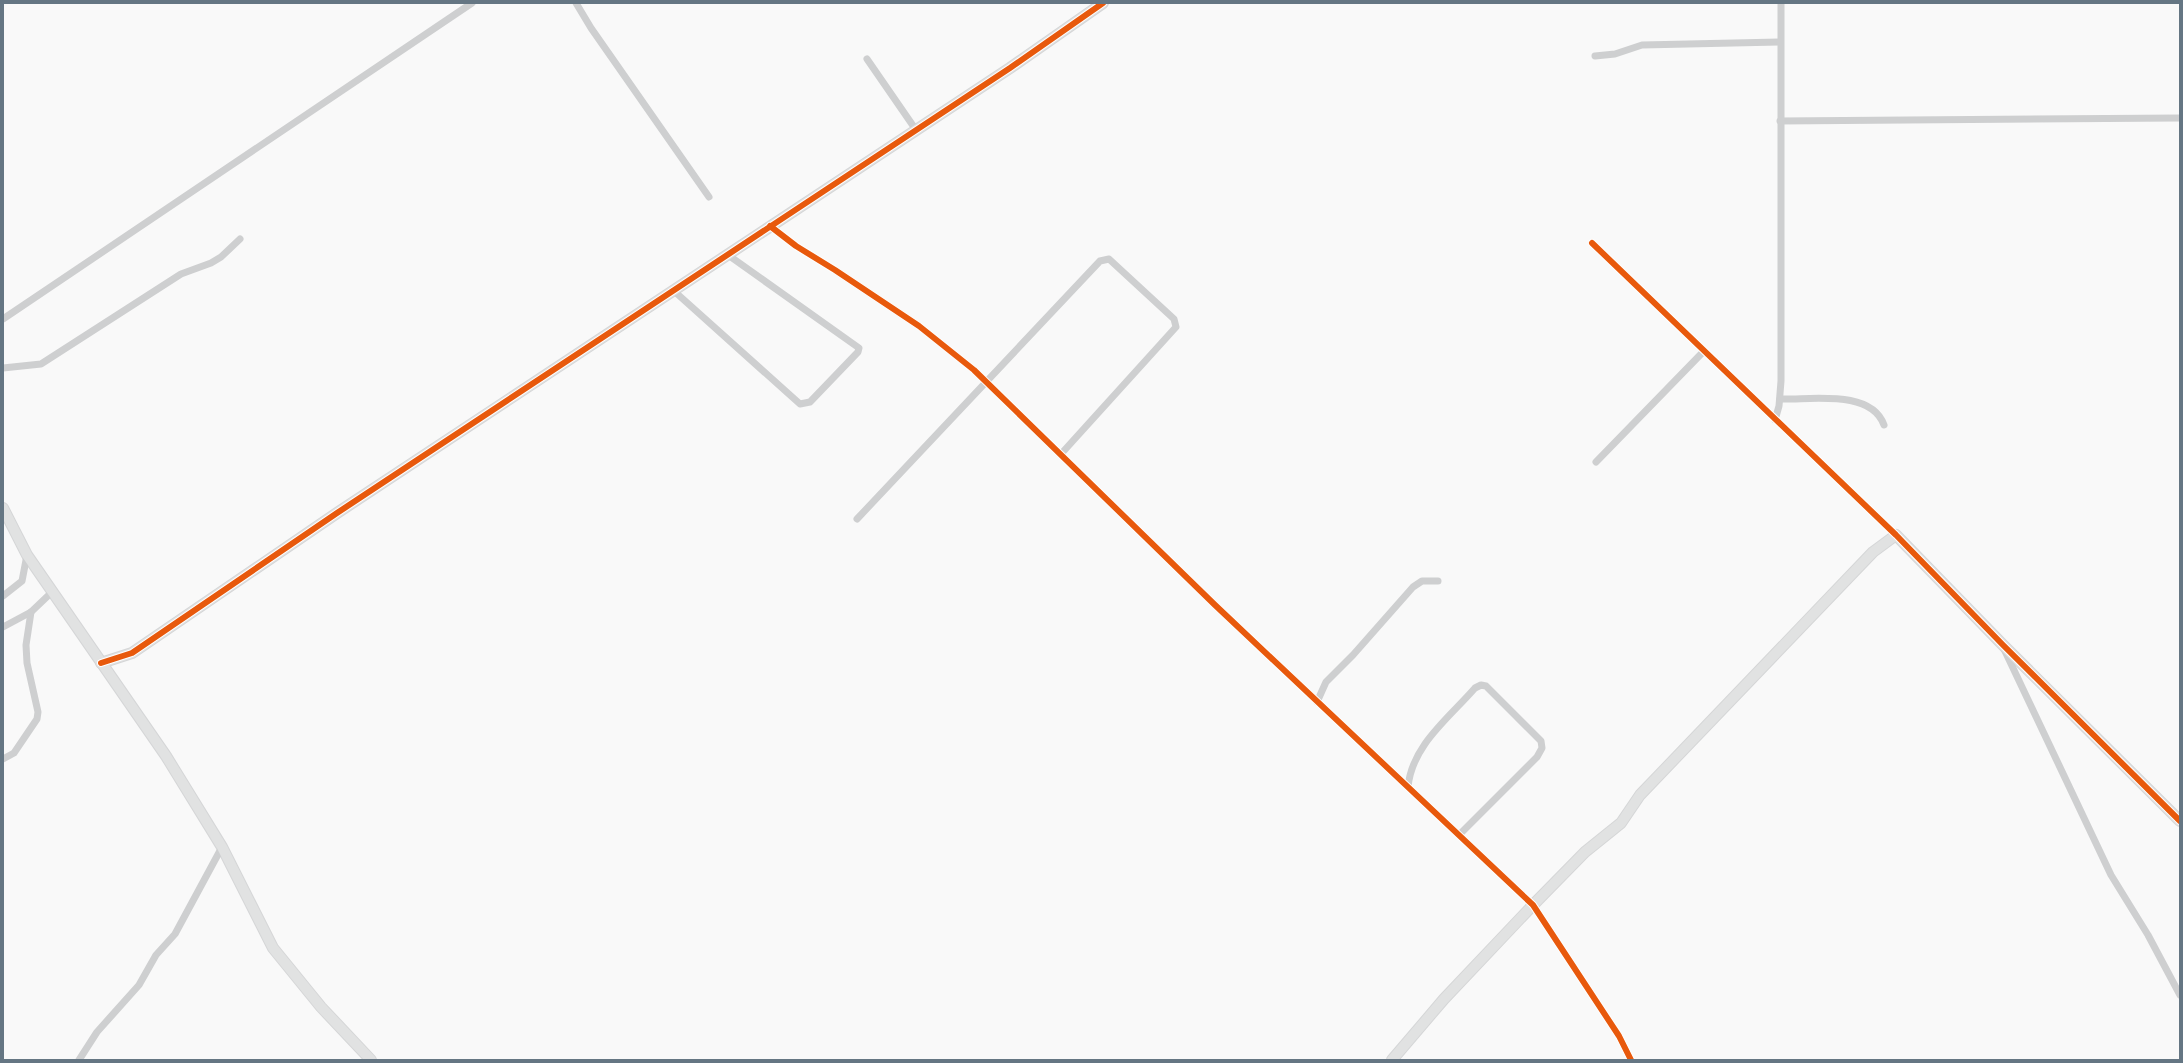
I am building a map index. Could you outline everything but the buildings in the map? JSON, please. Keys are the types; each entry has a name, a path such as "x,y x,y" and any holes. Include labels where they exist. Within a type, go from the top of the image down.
{"street":[{"path":"3,319 472,3"},
{"path":"576,3 591,28 709,197"},
{"path":"101,663 132,653 331,517 916,130 1103,3"},
{"path":"1775,420 1780,399 1780,3"},
{"path":"1595,56 1615,54 1642,46 1779,42"},
{"path":"868,59 916,130"},
{"path":"1780,121 2180,118"},
{"path":"770,226 796,246 835,270 948,346 1317,702 1533,905 1619,1036 1631,1060"},
{"path":"3,368 41,364 181,274 211,263 221,257 240,239"},
{"path":"1592,243 1703,352 1896,535 2002,645 2180,821"},
{"path":"674,291 800,404 810,402 858,352 859,348 728,255"},
{"path":"858,519 1100,261 1109,259 1118,265 1174,319 1176,327 1061,454"},
{"path":"1596,462 1703,352"},
{"path":"1780,399 1859,401 1878,413 1884,425"},
{"path":"3,508 27,555 166,756 222,847 255,916 273,948 321,1008 370,1060"},
{"path":"1392,1060 1444,999 1533,905 1585,852 1620,823 1640,795 1873,552 1896,535"},
{"path":"3,596 22,582 27,555"},
{"path":"1317,702 1326,682 1353,655 1413,587 1422,581 1438,581"},
{"path":"3,627 31,612 52,592"},
{"path":"3,759 14,753 37,719 38,712 27,663 26,651 31,612"},
{"path":"2002,645 2111,875 2148,935 2180,995"},
{"path":"1408,787 1409,775 1419,750 1475,688 1481,685 1486,686 1541,741 1542,748 1537,757 1459,835"},
{"path":"79,1060 97,1032 139,985 156,955 175,934 222,847"}],"cycle path":[{"path":"101,663 132,653 337,513 1010,68 1103,3"},
{"path":"770,226 796,246 919,326 974,370 1215,605 1533,905 1619,1036 1631,1060"},
{"path":"1592,243 1896,535 2003,645 2180,821"}]}
